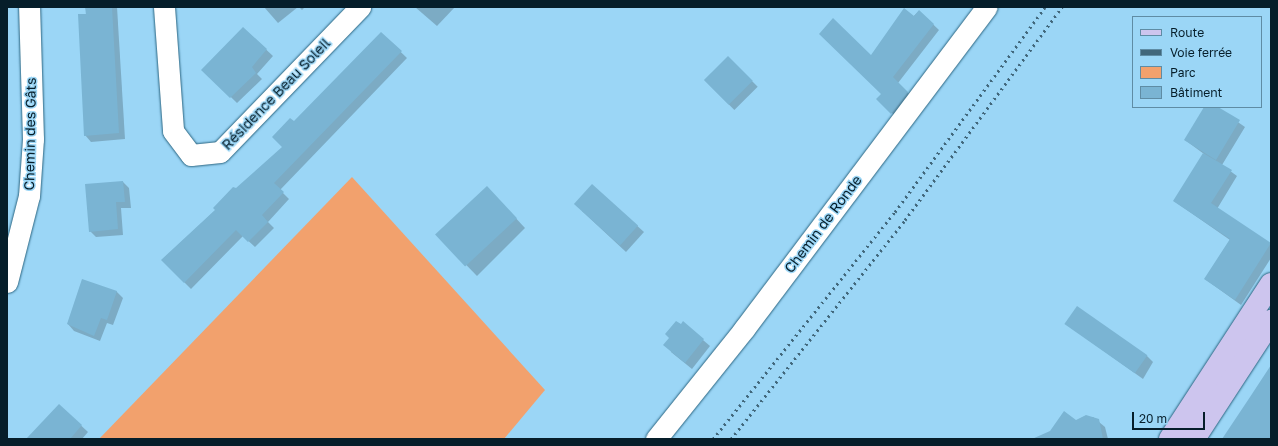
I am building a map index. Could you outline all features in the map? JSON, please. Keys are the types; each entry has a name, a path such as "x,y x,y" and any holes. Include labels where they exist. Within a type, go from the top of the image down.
{"main road":[{"path":"1170,439 1271,284"},
{"path":"1194,439 1271,321"}],"street":[{"name":"Chemin des Gâts","path":"7,282 29,196 32,139 29,7"},
{"name":"Résidence Beau Soleil","path":"164,7 173,131 191,155 220,152 360,7"},
{"name":"Chemin de Ronde","path":"656,439 744,329 987,7"}],"green space":[{"path":"352,177 545,390 504,439 99,439"}],"building":[{"path":"85,7 112,7 119,133 84,136 78,14 86,14"},
{"path":"904,8 914,16 919,10 934,24 893,77 908,92 891,114 876,99 881,94 819,34 833,18 871,55"},
{"path":"243,27 267,49 252,67 256,73 230,98 201,70"},
{"path":"381,32 402,51 274,183 284,192 262,215 268,222 248,242 236,230 184,283 161,260 215,210 213,208 233,187 236,188 282,147 272,137 290,118 294,121"},
{"path":"728,56 753,81 729,105 704,80"},
{"path":"1203,108 1220,108 1240,120 1216,160 1184,140"},
{"path":"1203,153 1232,170 1211,203 1271,243 1235,300 1204,279 1230,239 1173,201"},
{"path":"123,181 125,202 116,202 118,229 89,232 85,184"},
{"path":"592,184 638,225 620,246 574,204"},
{"path":"487,186 517,218 465,267 435,234"},
{"path":"82,279 117,291 107,320 101,318 94,336 67,324"},
{"path":"1077,306 1147,355 1135,373 1064,324"},
{"path":"676,321 681,324 683,321 704,339 685,363 663,345 669,338 665,334"},
{"path":"1271,365 1271,439 1222,439 1252,394"},
{"path":"59,404 82,425 70,439 26,439"},
{"path":"1064,411 1076,420 1086,415 1099,419 1103,439 1032,439 1050,431"}],"railway":[{"path":"713,439 895,212 1045,7"},
{"path":"731,439 905,220 1062,7"}]}
